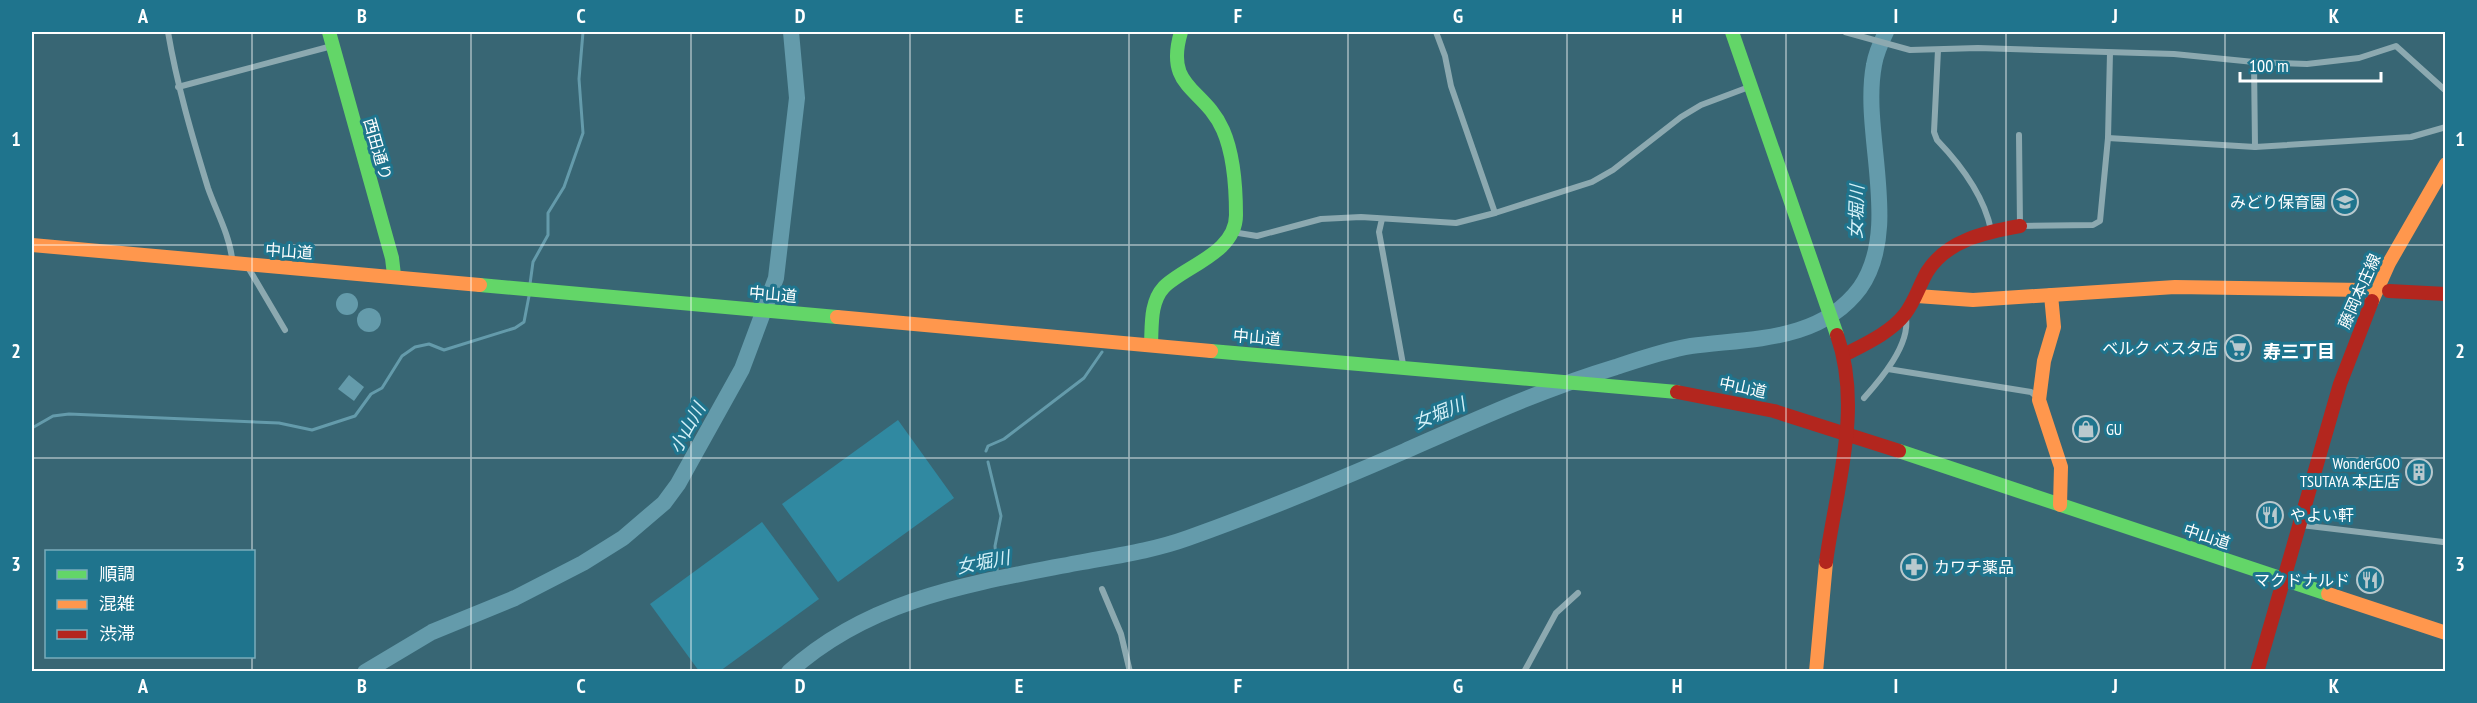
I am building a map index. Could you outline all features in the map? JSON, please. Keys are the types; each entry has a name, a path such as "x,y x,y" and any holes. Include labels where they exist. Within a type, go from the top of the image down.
{"main road":[{"path":"1151,344 1156,297 1164,288 1224,242 1232,232 1236,218 1226,140 1212,112 1177,72 1173,53 1181,32"},
{"path":"1731,32 1844,355 1851,397 1820,603 1816,672"},
{"name":"西田通り","path":"331,38 392,258 394,275"},
{"name":"藤岡本庄線","path":"2257,672 2340,384 2371,300 2389,262 2445,164"},
{"path":"1844,355 1887,330 1905,314 1917,296 1929,269 1939,258 1966,239 1991,231 2020,226"},
{"name":"中山道","path":"32,244 1688,393 1774,411 1847,434 2445,633"},
{"path":"1917,296 1972,300 2175,287 2363,290"},
{"path":"2389,291 2445,294"},
{"path":"2052,295 2054,327 2044,361 2039,400 2061,467 2060,505"}],"street":[{"path":"168,32 178,87 211,196 231,248 232,262"},
{"path":"1436,32 1445,56 1451,86 1495,213"},
{"path":"1845,32 1910,50 1978,48 2174,54 2254,62 2307,64 2359,58 2396,46 2445,91"},
{"path":"178,87 331,38"},
{"path":"1938,50 1934,132 1937,140 1987,208 1991,231"},
{"path":"2019,135 2022,170 2019,196 2020,226 2093,225 2100,221 2108,138 2110,53"},
{"path":"2254,62 2254,147"},
{"path":"1232,232 1257,236 1321,219 1382,219 1456,223 1495,213 1592,182 1613,170 1681,117 1701,105 1749,87"},
{"path":"2108,138 2254,147 2410,137 2445,127"},
{"path":"1382,219 1379,232 1403,353 1403,367"},
{"path":"248,264 255,281 285,330"},
{"path":"1864,398 1888,369 1907,326 1905,314"},
{"path":"1888,369 2031,392 2039,400"},
{"path":"2300,525 2443,542"},
{"path":"1102,589 1121,634 1131,672"},
{"path":"1524,672 1556,613 1578,593"}],"shaded area":[{"path":"347,293 355,296 358,304 355,312 347,315 339,312 336,304 339,296"},
{"path":"364,308 374,308 381,315 381,325 374,332 364,332 357,325 357,315"},
{"path":"349,375 364,387 354,401 338,389"},
{"path":"898,420 954,498 838,582 782,504"},
{"path":"762,522 819,599 720,671 699,671 650,604"}],"waterway":[{"path":"530,284 533,262 548,235 548,213 564,187 583,133 579,79 583,32"},
{"name":"小山川","path":"365,672 432,632 515,598 583,563 623,538 664,503 678,484 742,369 776,278 797,98 791,32"},
{"name":"女堀川","path":"789,672 820,647 854,627 889,610 925,597 1000,578 1174,543 1243,518 1562,385 1672,350 1783,334 1825,319 1844,306 1860,288 1872,264 1878,237 1878,180 1871,92 1875,61 1886,32"},
{"path":"32,428 53,416 69,414 279,423 312,430 355,416 371,394 382,388 402,356 415,347 429,344 444,350 515,328 524,322 529,296"},
{"path":"986,451 988,446 1004,439 1084,378 1102,352"},
{"path":"988,462 1001,516 995,546 998,579"}],"traffic: fast":[{"path":"329,32 392,258 394,275"},
{"path":"1151,344 1153,314 1159,293 1173,279 1219,249 1234,228 1236,215 1234,172 1227,140 1215,116 1182,77 1177,51 1181,32"},
{"path":"1732,32 1837,335"},
{"path":"480,285 837,317"},
{"path":"1211,351 1677,392"},
{"path":"1899,451 2328,594"}],"traffic: slow":[{"path":"2372,301 2389,263 2446,164"},
{"path":"32,245 480,285"},
{"path":"1917,296 1973,300 2175,287 2363,290"},
{"path":"2051,295 2054,327 2044,361 2039,400 2061,467 2060,505"},
{"path":"837,317 1211,351"},
{"path":"1816,672 1826,562"},
{"path":"2328,594 2446,633"}],"traffic: jam":[{"path":"1844,355 1877,337 1899,321 1912,304 1927,272 1945,252 1968,239 2020,226"},
{"path":"2389,291 2446,294"},
{"path":"2257,672 2340,384 2372,301"},
{"path":"1826,562 1841,477 1848,420 1848,391 1837,335"},
{"path":"1677,392 1774,411 1899,451"}],"place":[{"name":"みどり保育園","path":"2345,202"},
{"name":"ベルク ベスタ店","path":"2238,348"},
{"name":"GU","path":"2086,429"},
{"name":"WonderGOO TSUTAYA 本庄店","path":"2419,472"},
{"name":"やよい軒","path":"2270,515"},
{"name":"カワチ薬品","path":"1914,567"},
{"name":"マクドナルド","path":"2370,580"}],"district":[{"name":"寿三丁目","path":"2299,351"}]}
